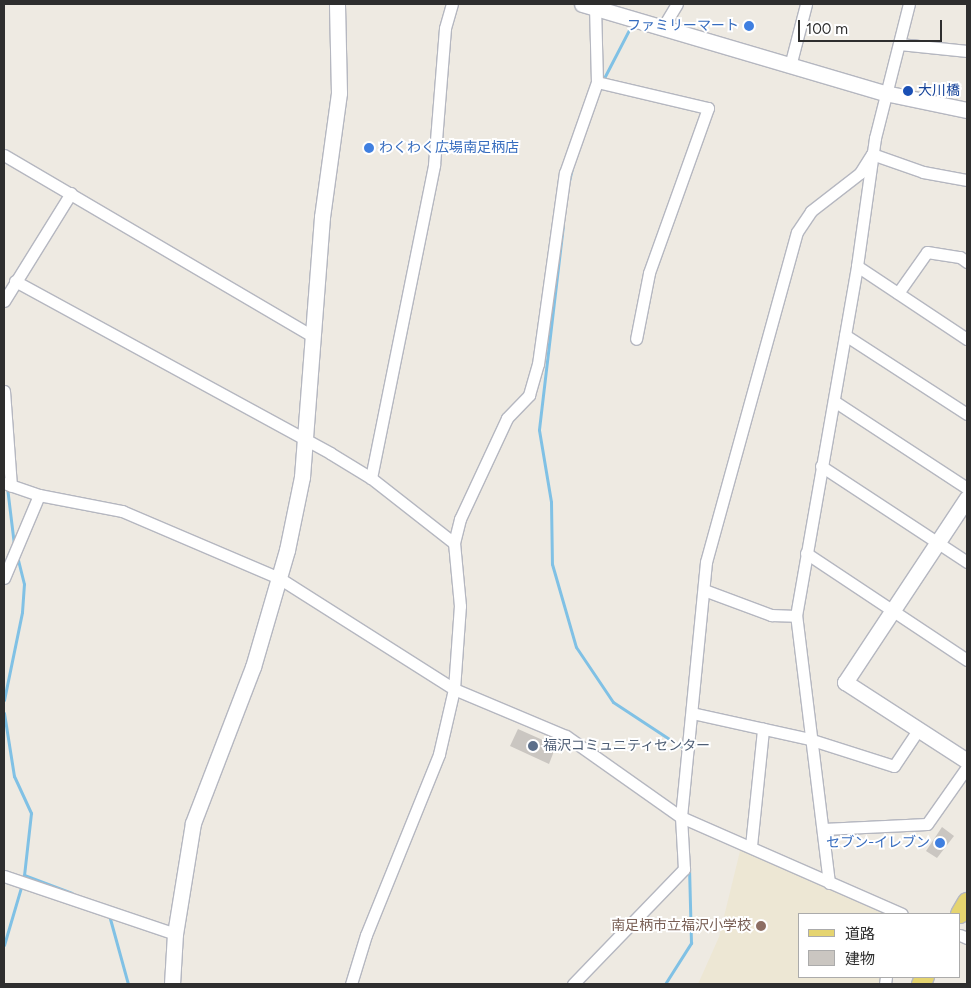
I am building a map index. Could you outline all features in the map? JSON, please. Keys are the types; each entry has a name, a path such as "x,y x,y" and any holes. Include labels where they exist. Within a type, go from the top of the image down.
{"main road":[{"path":"961,913 967,902"}],"street":[{"path":"172,984 175,934 193,823 246,689 279,578 298,499 306,441 322,217 339,93 336,4"},
{"path":"370,478 434,165 445,28 452,4"},
{"path":"663,27 677,4"},
{"path":"790,66 806,4"},
{"path":"829,883 809,739 796,616 821,466 846,335 872,154 885,93 900,44 909,4"},
{"path":"590,5 885,93 967,110"},
{"path":"351,984 366,935 439,754 454,689 460,606 454,543 460,519 507,418 529,394 538,364 565,172 602,83 599,42 590,5"},
{"path":"900,44 967,51"},
{"path":"602,83 708,108 649,273 636,339"},
{"path":"872,154 923,172 967,180"},
{"path":"573,984 681,875 682,817 704,590 714,528 797,232 811,210 860,173 872,154"},
{"path":"4,155 313,336"},
{"path":"4,301 70,193"},
{"path":"898,293 927,252 960,257 967,262"},
{"path":"857,266 967,339"},
{"path":"15,281 370,478 454,543"},
{"path":"846,335 967,414"},
{"path":"4,392 8,484 39,495 122,511 279,578 454,689 566,736 682,817 751,846 897,913"},
{"path":"834,401 967,488"},
{"path":"821,466 967,562"},
{"path":"4,578 39,495"},
{"path":"967,498 845,682 967,761"},
{"path":"806,553 894,609 967,660"},
{"path":"704,590 771,615 796,616"},
{"path":"692,713 809,739 894,766 918,730"},
{"path":"751,846 763,728"},
{"path":"823,829 927,824 967,767"},
{"path":"4,876 175,934"}],"shaded area":[{"name":"南足柄市立福沢小学校","path":"741,847 887,913 798,913 798,978 882,978 881,984 698,984 719,937"}],"building":[{"name":"福沢コミュニティセンター","path":"518,729 556,746 549,764 510,746"},
{"name":"セブン-イレブン","path":"942,827 954,836 937,858 926,851"}],"waterway":[{"path":"603,80 631,26"},
{"path":"569,181 572,168"},
{"path":"563,225 539,430 551,502 552,564 576,647 613,702 680,746"},
{"path":"7,487 14,545"},
{"path":"4,700 22,612 24,584 17,556"},
{"path":"4,713 14,776 31,813 24,875 72,893"},
{"path":"665,984 691,943 689,868"},
{"path":"4,945 22,884"},
{"path":"109,915 128,984"}],"place":[{"name":"ファミリーマート","path":"749,26"},
{"name":"大川橋","path":"908,91"},
{"name":"わくわく広場南足柄店","path":"369,148"},
{"name":"福沢コミュニティセンター","path":"533,746"},
{"name":"セブン-イレブン","path":"940,843"},
{"name":"南足柄市立福沢小学校","path":"761,926"}]}
